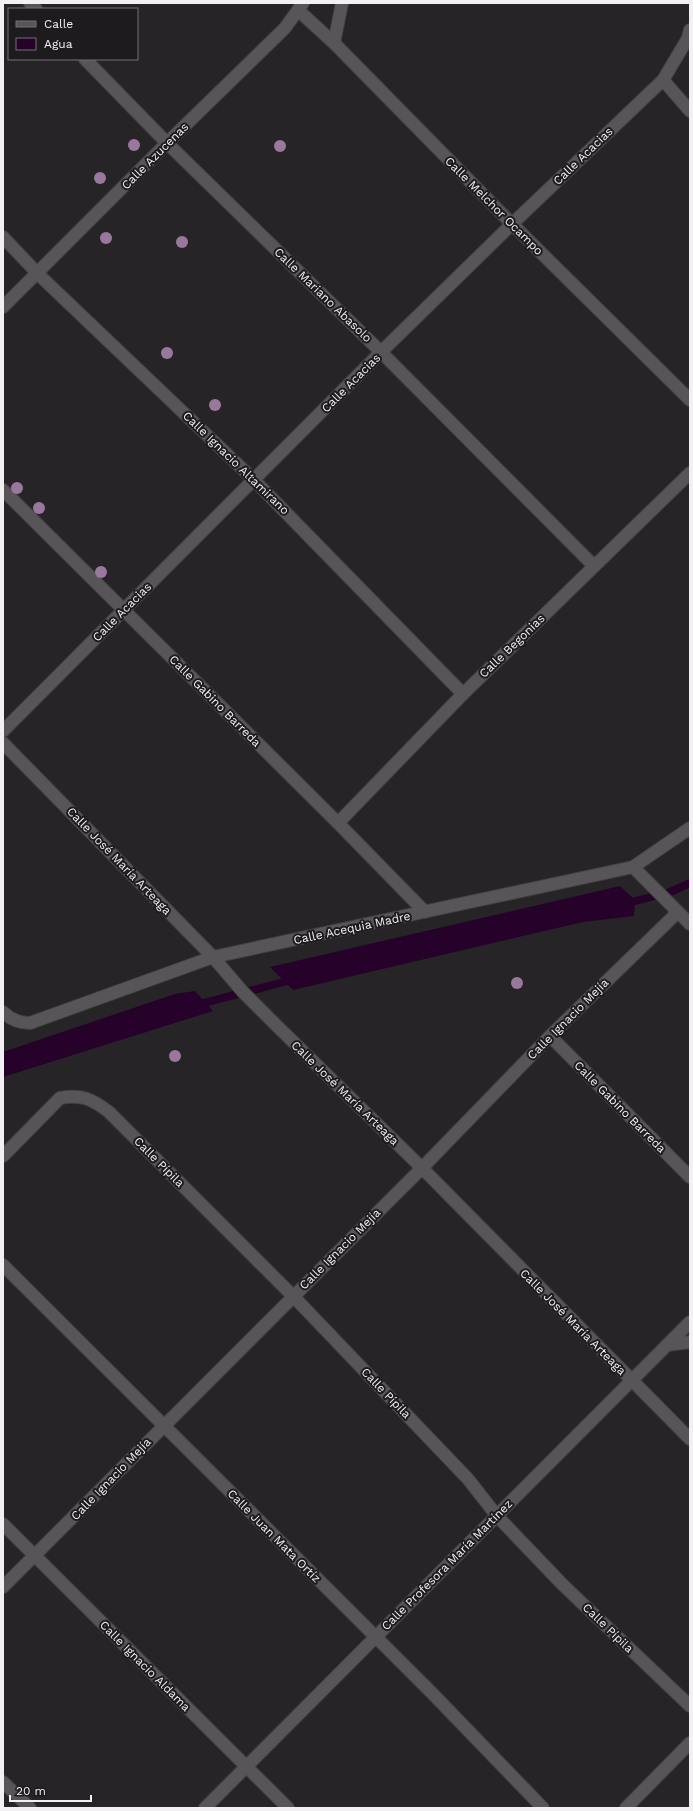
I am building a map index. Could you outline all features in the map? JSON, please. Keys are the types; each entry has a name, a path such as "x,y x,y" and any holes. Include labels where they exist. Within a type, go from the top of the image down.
{"street":[{"path":"334,43 342,3"},
{"name":"Calle Melchor Ocampo","path":"301,7 334,43 512,224 690,400"},
{"name":"Calle Azucenas","path":"3,307 38,274 167,143 286,28 301,7"},
{"name":"Calle Acacias","path":"3,731 381,352 663,80 688,38 690,30"},
{"name":"Calle Mariano Abasolo","path":"86,60 167,143 381,352 594,566"},
{"path":"663,80 690,111"},
{"name":"Calle Ignacio Altamirano","path":"3,237 38,274 253,479 463,694"},
{"name":"Calle Begonias","path":"338,823 463,694 690,473"},
{"name":"Calle Gabino Barreda","path":"3,490 338,823 425,912"},
{"name":"Calle José María Arteaga","path":"3,743 213,957 243,992 276,1026 422,1168 690,1439"},
{"name":"Calle Acequia Madre","path":"6,1015 17,1021 30,1022 213,957 633,867 690,828"},
{"path":"633,867 690,924"},
{"name":"Calle Ignacio Mejía","path":"3,1588 422,1168 550,1036 678,912"},
{"name":"Calle Gabino Barreda","path":"550,1036 690,1177"},
{"name":"Calle Pípila","path":"3,1156 60,1098 71,1096 86,1097 109,1112 293,1296 468,1479 497,1516 563,1585 690,1706"},
{"name":"Calle Juan Mata Ortíz","path":"3,1265 431,1692 543,1808"},
{"name":"Calle Profesora María Martínez","path":"205,1808 690,1322"},
{"path":"668,1345 690,1342"},
{"name":"Calle Ignacio Aldama","path":"3,1524 246,1768 288,1808"},
{"path":"626,1808 690,1743"},
{"path":"3,1782 30,1808"}],"water":[{"path":"620,886 635,900 634,916 583,922 293,990 270,967"},
{"path":"195,991 213,1011 3,1077 3,1052 175,994"}],"waterway":[{"path":"624,904 670,892 690,883"},
{"path":"196,1005 295,979"}]}
